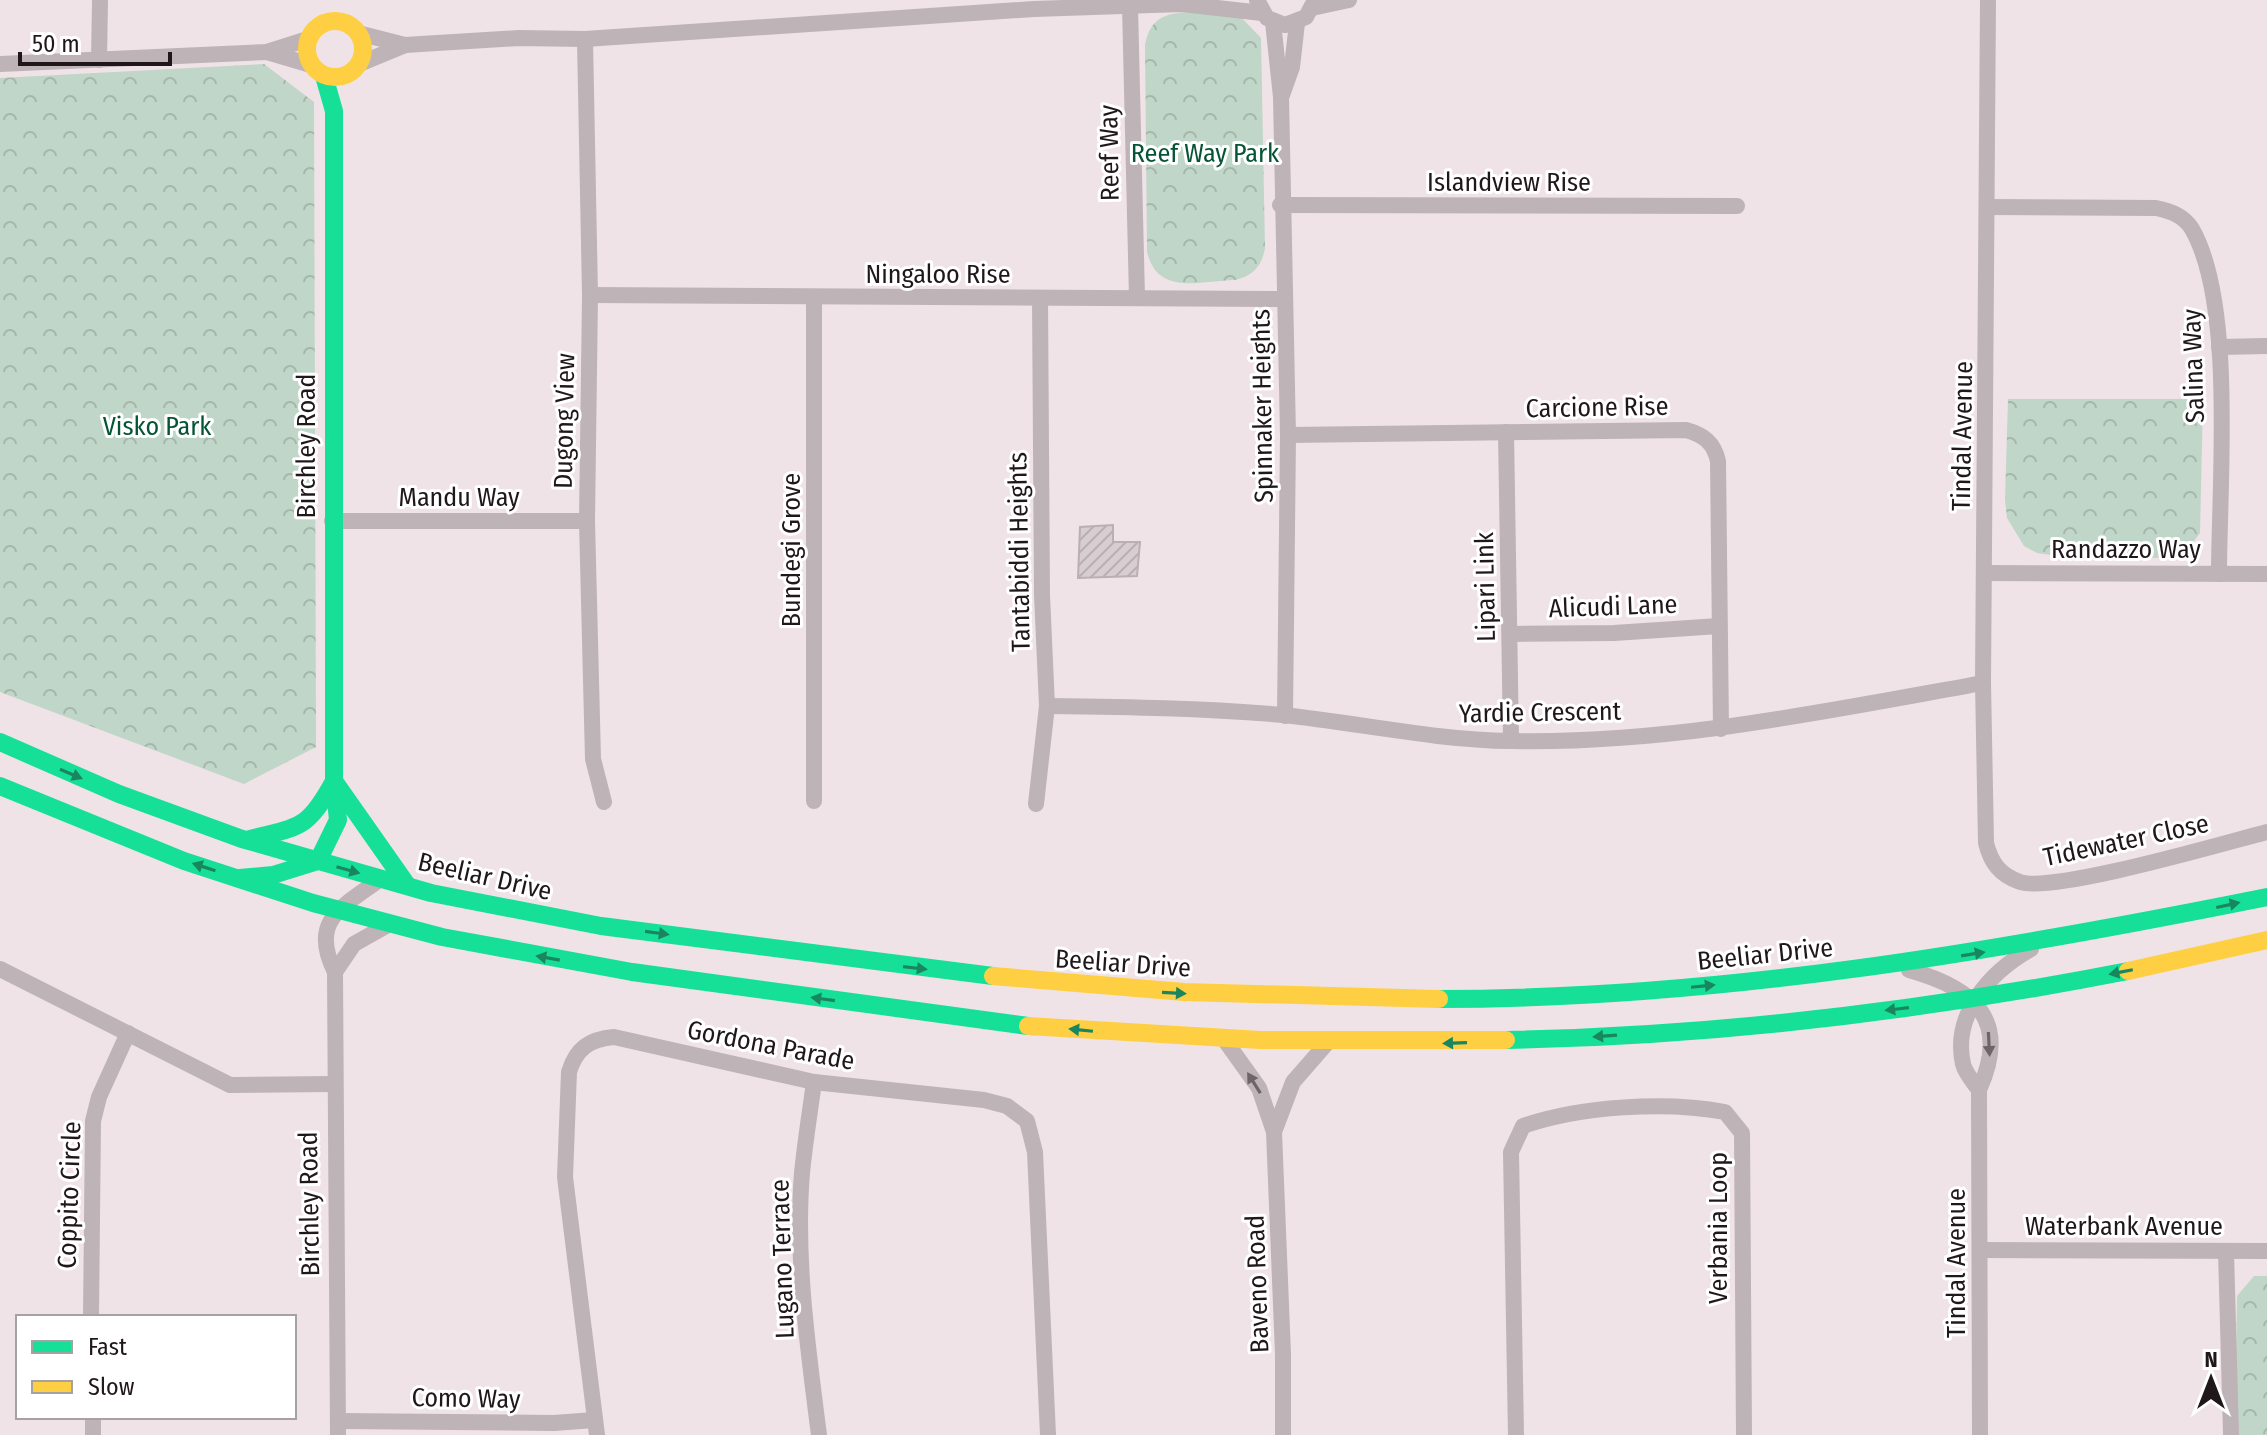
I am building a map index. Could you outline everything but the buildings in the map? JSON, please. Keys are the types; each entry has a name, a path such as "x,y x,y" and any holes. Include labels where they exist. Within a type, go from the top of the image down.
{"main road":[{"path":"327,0 306,52 317,70 337,78 354,69 363,49 339,0"},
{"path":"313,32 328,22 353,28"},
{"name":"Birchley Road","path":"334,111 354,69"},
{"name":"Birchley Road","path":"317,70 334,111 332,521 334,781 338,820 318,861"},
{"name":"Beeliar Drive","path":"0,742 114,792 247,840 487,906 616,928 963,974 1117,990 1290,999 1588,996 1896,966 2043,943 2267,897"},
{"path":"0,769 124,828 142,846"},
{"path":"247,840 306,824 317,813 334,781 357,809 368,832 407,885"},
{"path":"0,786 142,846 238,878 392,924 528,955 999,1022 1224,1039 1327,1043 1532,1041 1776,1024 1975,999 2198,957 2267,940"},
{"path":"238,878 273,875 318,861"},
{"path":"487,906 519,926 677,956 690,964 687,979"}],"street":[{"path":"99,60 100,0"},
{"path":"353,28 405,45 519,38 585,39 1034,4 1130,6 1188,2 1264,12 1297,23 1313,4 1349,0"},
{"name":"Tindal Avenue","path":"1988,0 1983,683 1986,843 1997,870"},
{"name":"Reef Way","path":"1130,6 1137,298"},
{"name":"Spinnaker Heights","path":"1264,12 1281,97 1280,205 1288,435 1285,716"},
{"name":"Spinnaker Heights","path":"1281,97 1292,67 1297,23"},
{"path":"0,64 267,52 313,32"},
{"name":"Dugong View","path":"585,39 590,295 587,521 593,759 604,802"},
{"path":"354,69 405,45"},
{"path":"267,52 317,70"},
{"name":"Islandview Rise","path":"1280,205 1737,206"},
{"name":"Salina Way","path":"1987,207 2171,211 2191,229 2216,302 2219,347 2219,574"},
{"name":"Ningaloo Rise","path":"590,295 1285,299"},
{"name":"Bundegi Grove","path":"814,298 814,801"},
{"name":"Tantabiddi Heights","path":"1036,804 1047,706 1042,595 1040,298"},
{"path":"2219,347 2267,346"},
{"name":"Carcione Rise","path":"1288,435 1686,430 1708,440 1716,449 1718,461 1721,729"},
{"name":"Lipari Link","path":"1506,432 1511,741"},
{"name":"Mandu Way","path":"332,521 587,521"},
{"name":"Randazzo Way","path":"1984,573 2267,574"},
{"name":"Alicudi Lane","path":"1510,634 1614,633 1719,626"},
{"name":"Yardie Crescent","path":"1047,706 1182,708 1285,716 1447,738 1511,741 1721,729 1983,683"},
{"name":"Tidewater Close","path":"1997,870 2023,883 2040,884 2157,861 2267,832"},
{"path":"340,908 381,879"},
{"name":"Birchley Road","path":"338,1428 333,1084 335,972 327,957 324,934 327,923 340,908"},
{"path":"335,972 365,935 392,924"},
{"name":"Tindal Avenue","path":"1979,1090 1963,1066 1962,1028 1975,999 1996,974 2043,943"},
{"path":"1896,966 1948,981 1975,999"},
{"path":"0,969 230,1085 333,1084"},
{"name":"Tindal Avenue","path":"1975,999 1988,1026 1990,1067 1979,1090 1980,1435"},
{"name":"Coppito Circle","path":"91,1315 93,1121 99,1097 128,1033"},
{"name":"Gordona Parade","path":"595,1428 565,1177 569,1072 574,1056 597,1038 614,1037 814,1082 984,1100 1007,1106 1027,1121 1035,1152 1048,1435"},
{"name":"Baveno Road","path":"1224,1039 1259,1088 1274,1132 1283,1354 1283,1435"},
{"name":"Baveno Road","path":"1274,1132 1293,1082 1327,1043"},
{"name":"Lugano Terrace","path":"814,1082 802,1174 802,1237 805,1313 819,1435"},
{"name":"Verbania Loop","path":"1516,1435 1511,1152 1523,1126 1553,1115 1688,1105 1725,1112 1742,1133 1744,1435"},
{"name":"Waterbank Avenue","path":"1981,1250 2267,1251"},
{"path":"2226,1251 2231,1435"},
{"name":"Como Way","path":"338,1428 554,1423 595,1428"}],"green space":[{"name":"Reef Way Park","path":"1187,12 1239,15 1261,38 1265,248 1256,269 1235,280 1181,283 1170,280 1152,266 1147,252 1145,45 1150,29 1164,16"},
{"name":"Visko Park","path":"264,64 314,102 316,747 244,784 0,692 0,78"},
{"path":"2008,399 2203,399 2200,533 2185,553 2173,558 2065,557 2037,553 2024,546 2007,518 2005,500"},
{"path":"2254,1276 2267,1276 2267,1435 2235,1435 2237,1296"}],"traffic: fast":[{"path":"240,878 273,875 318,861 338,820 334,781 334,111 324,76"},
{"path":"0,742 119,794 242,839 431,893 601,926 993,976"},
{"path":"247,840 300,824 316,809 334,781"},
{"path":"334,781 407,885"},
{"path":"0,786 184,861 313,903 442,937 632,972 1028,1026"},
{"path":"1439,999 1648,991 1855,969 2061,936 2267,897"},
{"path":"1506,1040 1663,1033 1818,1019 1974,998 2128,971"}],"traffic: slow":[{"path":"335,21 355,29 363,49 355,69 335,77 315,69 307,49 315,29 335,21"},
{"path":"2128,971 2267,940"},
{"path":"993,976 1184,992 1439,999"},
{"path":"1028,1026 1260,1040 1506,1040"}]}
